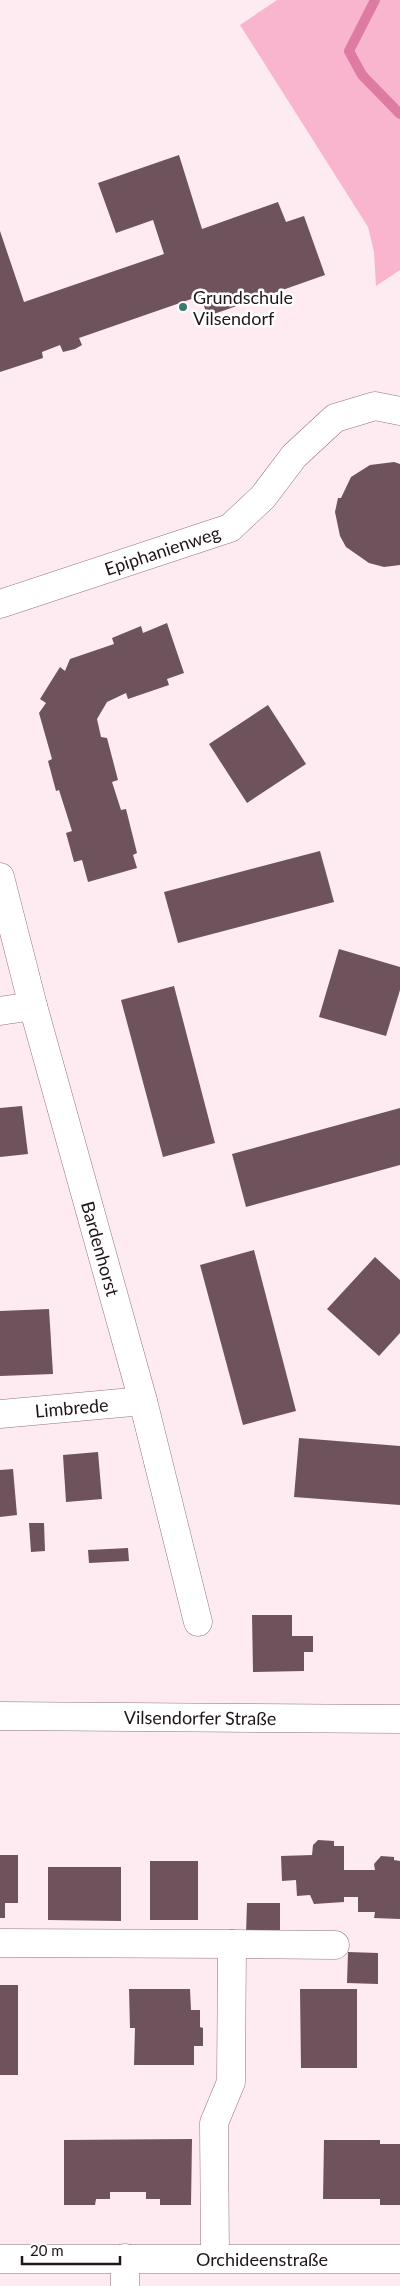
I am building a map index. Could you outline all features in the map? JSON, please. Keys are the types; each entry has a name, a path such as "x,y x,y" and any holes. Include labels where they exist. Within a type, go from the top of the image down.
{"street":[{"name":"Epiphanienweg","path":"0,604 230,528 263,497 294,456 335,418 375,406 400,411"},
{"name":"Bardenhorst","path":"0,877 33,1006 143,1401 198,1622"},
{"path":"0,1011 33,1006"},
{"name":"Limbrede","path":"0,1414 143,1401"},
{"name":"Vilsendorfer Straße","path":"0,1716 400,1719"},
{"path":"0,1943 335,1945"},
{"path":"214,2258 214,2123 231,2082 232,1944"},
{"name":"Orchideenstraße","path":"0,2258 400,2259"},
{"path":"125,2258 125,2286"}],"shaded area":[{"path":"277,0 400,0 400,270 376,286 374,252 368,227 240,25"}],"building":[{"path":"179,155 202,229 278,202 286,222 304,216 325,275 208,316 200,296 79,338 82,345 75,349 63,352 60,345 42,352 43,358 0,372 0,231 24,302 164,254 153,220 116,233 98,183"},
{"path":"394,462 400,464 400,565 384,567 369,563 346,547 340,536 335,512 338,498 341,498 351,477 370,465"},
{"path":"167,623 184,673 167,679 169,685 128,699 126,693 107,702 97,719 101,737 107,738 118,780 112,782 121,810 126,809 137,853 133,855 137,868 88,882 82,860 74,862 66,833 72,831 59,790 56,791 48,761 52,759 39,713 46,703 40,699 60,667 65,671 70,659 114,644 112,638 141,626 143,633"},
{"path":"268,705 306,764 247,803 209,744"},
{"path":"320,851 334,902 178,943 164,892"},
{"path":"339,949 400,967 400,990 386,1036 319,1017"},
{"path":"174,986 215,1143 163,1157 121,1000"},
{"path":"22,1106 28,1154 0,1157 0,1108"},
{"path":"400,1108 400,1165 246,1207 232,1154"},
{"path":"254,1250 296,1411 243,1425 200,1265"},
{"path":"375,1257 400,1280 400,1333 379,1356 327,1309"},
{"path":"49,1309 53,1374 0,1376 0,1311"},
{"path":"299,1438 400,1446 400,1505 294,1497"},
{"path":"98,1452 102,1499 66,1502 63,1455"},
{"path":"13,1469 17,1515 0,1517 0,1470"},
{"path":"29,1523 44,1523 45,1551 31,1552"},
{"path":"128,1548 129,1561 89,1563 88,1550"},
{"path":"252,1615 292,1615 292,1636 313,1636 313,1652 304,1652 304,1671 253,1672"},
{"path":"318,1840 334,1841 334,1846 344,1846 344,1870 375,1870 374,1864 381,1856 394,1857 394,1860 400,1861 400,1919 374,1918 375,1912 358,1912 358,1897 344,1897 344,1902 314,1904 310,1895 297,1896 296,1880 282,1881 281,1856 312,1855 313,1845"},
{"path":"0,1855 18,1855 18,1903 5,1903 5,1918 0,1918"},
{"path":"150,1861 198,1861 198,1920 150,1920"},
{"path":"48,1867 121,1867 121,1921 48,1920"},
{"path":"247,1903 280,1903 280,1935 246,1934"},
{"path":"348,1952 378,1953 378,1984 347,1983"},
{"path":"0,1985 18,1985 18,2075 0,2075"},
{"path":"129,1989 190,1989 191,2010 200,2010 200,2027 203,2028 203,2046 194,2046 194,2065 134,2065 135,2028 130,2028"},
{"path":"300,1989 357,1989 357,2068 301,2068"},
{"path":"192,2139 191,2205 160,2205 160,2199 146,2199 146,2192 110,2192 110,2199 96,2199 95,2205 64,2205 64,2140"},
{"path":"324,2140 380,2140 380,2144 400,2144 400,2205 380,2205 380,2199 323,2199"}],"waterway":[{"path":"375,0 349,51 362,75 400,114"}],"place":[{"name":"Grundschule Vilsendorf","path":"183,307"}]}
